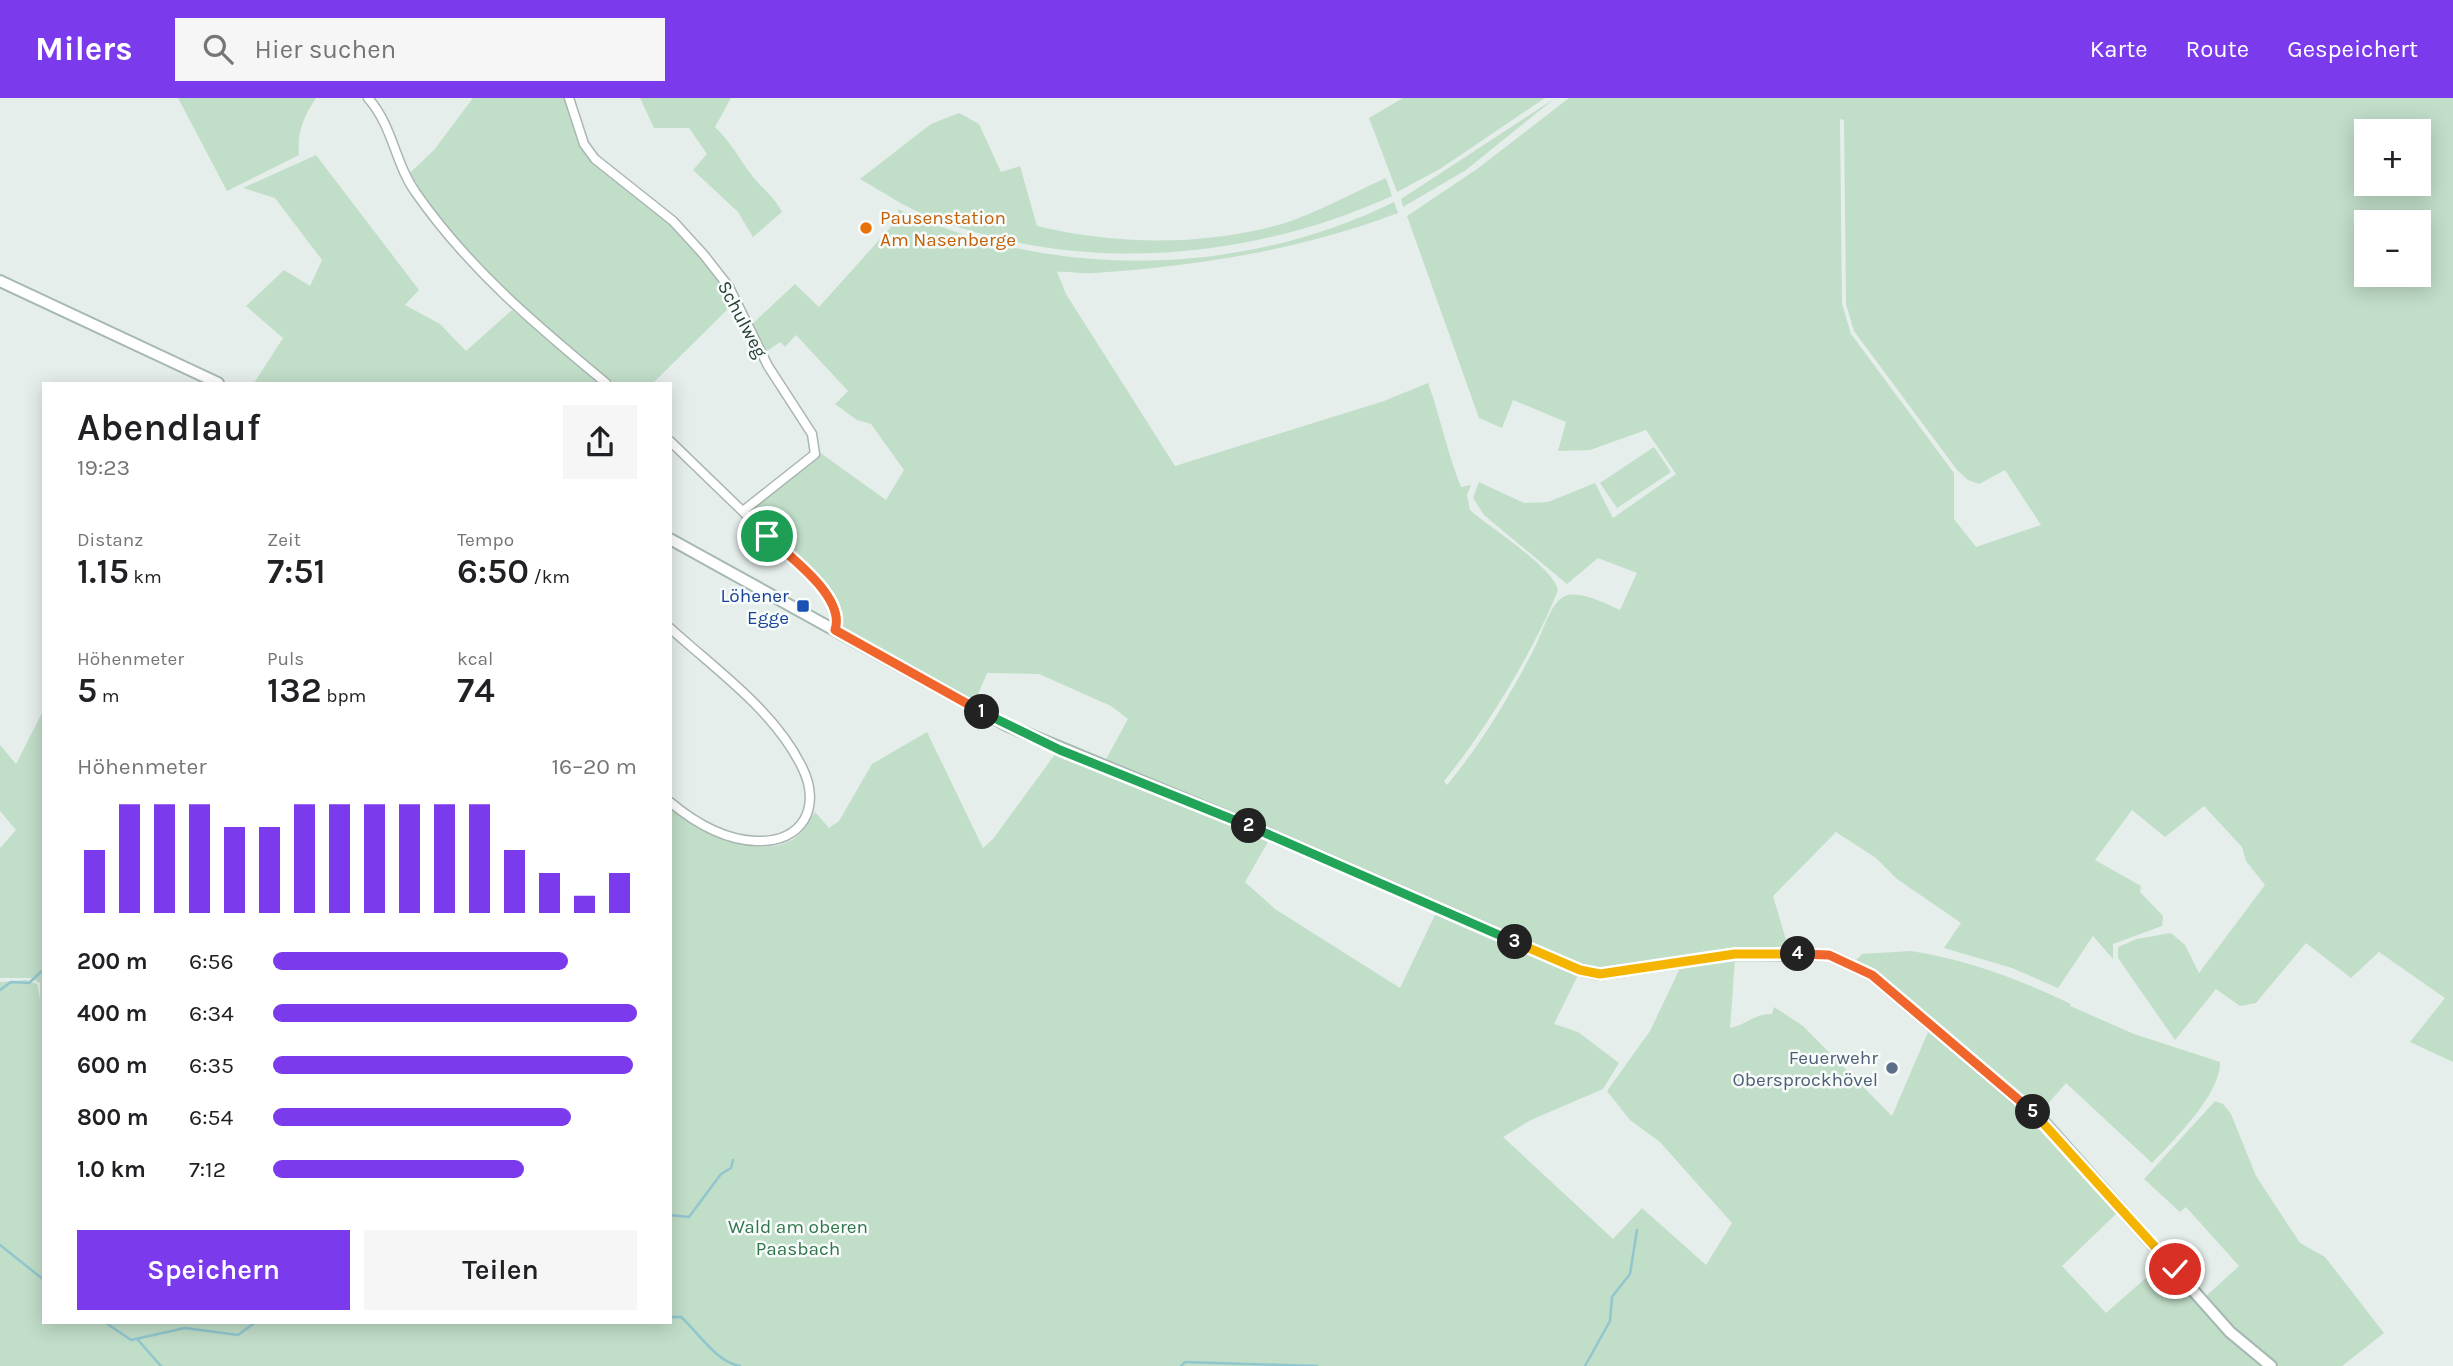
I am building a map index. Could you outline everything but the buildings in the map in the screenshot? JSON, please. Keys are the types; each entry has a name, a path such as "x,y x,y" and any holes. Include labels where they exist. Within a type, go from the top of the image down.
{"street":[{"path":"368,98 382,113 414,191 452,239 521,313 605,382"},
{"name":"Schulweg","path":"569,98 584,144 595,159 673,222 729,287 768,366 812,434 814,454 743,511"},
{"path":"0,281 216,382"},
{"path":"672,443 823,589 836,608 835,630"},
{"path":"672,540 1006,725 1247,825 1580,970 1600,974 1735,954 1814,954 1845,960 1872,975 2042,1120 2230,1332 2271,1366"},
{"path":"672,630 769,719 803,768 811,804 806,821 792,834 756,841 694,822 672,804"}],"green space":[{"path":"178,98 316,98 302,125 299,155 227,191"},
{"path":"473,98 566,98 582,146 672,223 703,256 734,303 654,382 609,382 513,304 417,191 410,173 434,150"},
{"path":"640,98 731,98 715,127 782,212 753,237 738,212 693,170 707,154 689,128 654,128"},
{"path":"1403,98 1545,98 1440,169 1397,192 1369,118"},
{"path":"1569,98 2453,98 2453,1062 2410,1042 2445,998 2379,952 2351,978 2306,943 2256,1003 2240,1006 2216,989 2175,1040 2118,958 2118,947 2137,939 2171,933 2185,945 2199,973 2265,885 2246,861 2242,847 2204,806 2165,837 2132,810 2095,860 2141,886 2140,892 2163,916 2162,926 2113,944 2113,959 2093,936 2058,988 2012,968 1944,948 1961,923 1897,879 1876,858 1836,832 1773,896 1789,950 1719,949 1602,969 1581,967 1105,761 1128,719 1111,706 1039,674 987,673 975,701 842,626 836,603 748,511 819,452 886,500 904,470 871,424 857,420 835,404 848,391 796,335 785,347 780,342 763,354 751,325 795,284 819,307 899,217 898,209 958,232 1020,249 1083,258 1147,261 1211,256 1274,245 1335,227 1394,202 1398,213 1324,237 1248,254 1172,266 1094,273 1057,272 1066,294 1175,466 1384,401 1428,383 1461,487 1471,485 1467,495 1470,510 1533,559 1554,581 1558,590 1522,664 1475,739 1444,781 1447,785 1507,699 1557,602 1568,595 1581,595 1620,610 1637,573 1598,558 1567,584 1484,515 1473,498 1479,482 1524,503 1548,502 1595,483 1613,518 1676,474 1646,430 1590,450 1558,451 1566,422 1513,400 1502,428 1479,418 1407,216 1477,169","holes":["1840,119 1844,120 1846,304 1854,331 1957,470 1968,480 1979,484 2005,470 2041,525 1976,547 1954,519 1954,473 1851,334 1842,304"]},
{"path":"1554,99 1466,170 1403,207 1401,199"},
{"path":"959,113 979,124 1001,172 1020,166 1037,226 1067,232 1128,240 1222,236 1282,224 1386,178 1392,196 1337,218 1280,235 1222,247 1163,253 1104,253 1045,247 987,235 930,217 860,179 931,124"},
{"path":"316,155 419,290 405,305 440,324 466,351 512,310 600,382 255,382 283,338 246,306 284,270 310,286 322,260 275,198 243,188"},
{"path":"1654,447 1671,472 1617,508 1600,483"},
{"name":"Wald am oberen Paasbach","path":"42,713 42,1324 672,1324 672,808 696,826 730,841 764,847 780,845 798,836 815,812 829,828 839,821 872,764 927,732 983,848 993,839 1056,753 1269,840 1245,882 1275,909 1400,988 1436,913 1579,973 1554,1024 1578,1032 1619,1063 1603,1089 1531,1120 1503,1137 1613,1239 1642,1208 1706,1265 1732,1223 1660,1142 1630,1120 1607,1091 1650,1031 1682,964 1735,959 1730,1028 1761,1015 1772,1014 1774,1007 1803,1026 1892,1116 1928,1032 2035,1120 2118,1212 2062,1266 2106,1313 2163,1263 2225,1334 2262,1366 0,1366 0,982 26,980 37,984 40,999 40,983 31,978 0,978 0,848 16,830 0,811 0,745 16,764"},
{"path":"1911,951 1953,960 2013,979 2134,1034 2220,1062 2213,1088 2194,1116 2152,1163 2066,1083 2040,1113 1875,972 1855,961 1862,954"},
{"path":"2215,1101 2223,1104 2231,1114 2256,1176 2300,1243 2325,1257 2384,1333 2342,1366 2279,1366 2233,1328 2204,1298 2239,1266 2186,1207 2180,1212 2144,1179"}],"waterway":[{"path":"0,990 11,982 29,983 42,971"},
{"path":"672,1215 689,1217 721,1174 731,1168 733,1160"},
{"path":"1585,1366 1610,1321 1612,1297 1630,1274 1637,1230"},
{"path":"0,1245 42,1278"},
{"path":"672,1317 681,1317 723,1359 740,1366"},
{"path":"107,1324 131,1340 185,1328 238,1335 253,1324"},
{"path":"138,1340 161,1366"},
{"path":"1181,1366 1185,1362 1317,1366"}],"place":[{"name":"Pausenstation Am Nasenberge","path":"866,228"},
{"name":"Löhener Egge","path":"803,606"},
{"name":"Feuerwehr Obersprockhövel","path":"1892,1068"}],"route":[{"path":"767,536 823,589 836,608 838,621 835,630 1006,725 1060,750 1259,830 1580,970 1600,974 1735,954 1814,954 1845,960 1872,975 2042,1120 2175,1269"}]}
